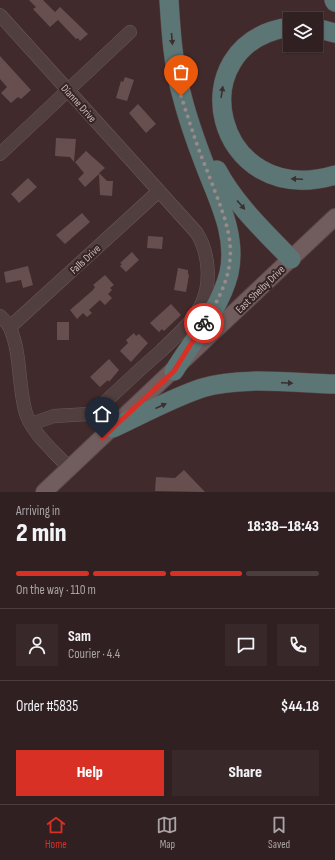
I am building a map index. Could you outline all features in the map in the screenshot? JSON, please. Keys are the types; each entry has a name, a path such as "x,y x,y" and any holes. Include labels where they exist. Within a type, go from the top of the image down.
{"highway":[{"path":"169,0 175,65 186,112 205,167 224,213 228,228 231,252 229,273 223,292 174,371"},
{"path":"283,29 260,37 235,58 223,86 221,107 224,124 230,138 239,151 249,161 268,173 282,178 300,180 335,175"},
{"path":"323,30 335,33"},
{"path":"186,112 226,188 291,259"},
{"path":"113,428 202,388 238,383 261,382 335,384"}],"main road":[{"name":"East Shelby Drive","path":"44,492 174,371 335,217"}],"street":[{"name":"Dianne Drive","path":"0,15 202,240 206,252 207,269 205,295 202,305 189,323 180,332 100,407 89,414 54,416 31,424"},
{"path":"0,154 130,32"},
{"name":"Falls Drive","path":"10,327 159,191"},
{"path":"0,316 10,327 16,352 25,410 31,424 69,468"}],"building":[{"path":"29,0 43,0 55,12 60,7 88,34 80,41 78,38 76,39 58,20 50,27 33,9 36,7"},
{"path":"0,56 31,90 21,99 18,97 11,103 1,93 7,87 0,79"},
{"path":"125,77 134,80 127,101 116,98 121,81 123,82"},
{"path":"138,104 156,124 146,133 129,113"},
{"path":"56,138 76,139 74,162 70,157 55,156"},
{"path":"86,151 105,168 99,173 107,181 113,181 112,196 100,195 99,174 85,187 78,179 84,173 75,162"},
{"path":"28,178 37,187 19,203 11,194"},
{"path":"82,213 90,222 65,244 56,235"},
{"path":"148,236 163,237 162,249 147,248"},
{"path":"132,252 139,260 126,272 120,266 122,264 120,263"},
{"path":"28,266 33,285 23,288 21,280 6,283 4,272"},
{"path":"178,268 188,270 189,275 186,292 174,290"},
{"path":"105,275 114,285 110,288 112,290 108,294 112,298 105,305 100,300 89,310 92,313 87,317 83,313 77,319 70,310 93,290 95,287 93,285"},
{"path":"171,304 181,315 164,331 162,329 159,332 150,323"},
{"path":"57,322 69,322 69,340 57,340"},
{"path":"134,333 136,336 139,334 148,343 131,362 120,351 128,343 126,340"},
{"path":"109,359 119,370 109,382 108,380 100,387 90,377"},
{"path":"184,470 205,492 155,491 156,477 175,478"}],"way so far":[{"path":"181,96 205,167 224,213 230,241 231,252 229,273 223,292 204,323"}],"route":[{"path":"102,438 174,371 204,323"}]}
